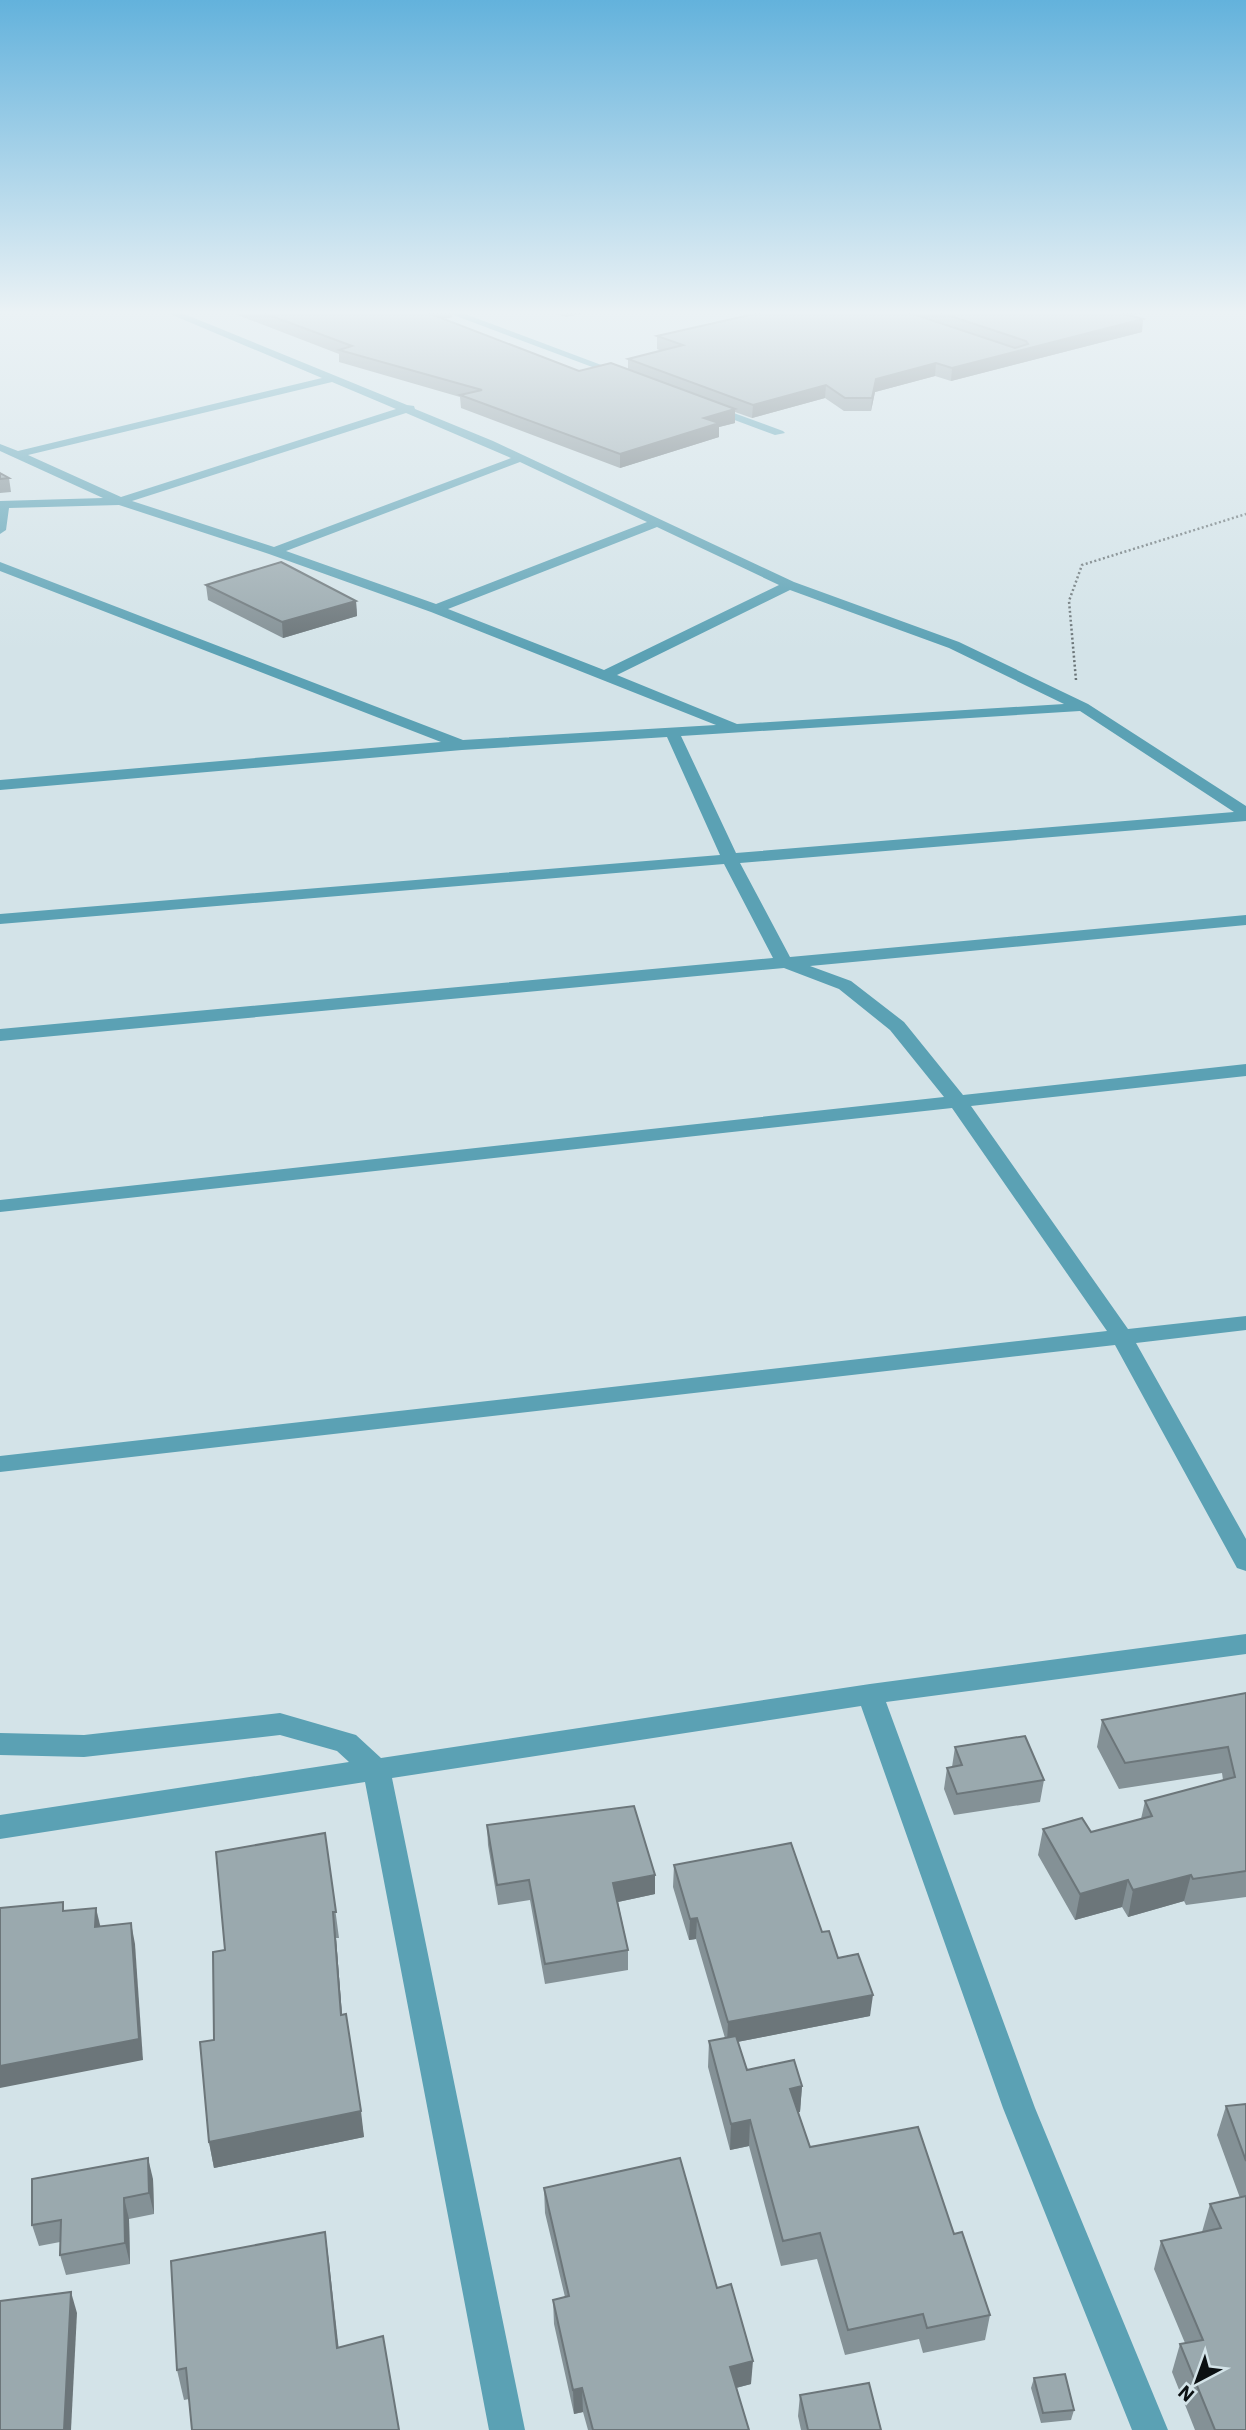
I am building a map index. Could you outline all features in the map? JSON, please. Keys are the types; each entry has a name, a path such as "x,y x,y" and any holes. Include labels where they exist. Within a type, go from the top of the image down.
{"street":[{"path":"16,455 143,424"},
{"path":"0,530 2,505 120,501 359,424"},
{"path":"446,424 789,586 954,645 1083,707 1232,802 1246,815"},
{"path":"756,424 779,433"},
{"path":"0,447 120,501 274,551 436,610 738,727"},
{"path":"274,551 520,458"},
{"path":"436,610 656,523"},
{"path":"0,566 462,745"},
{"path":"604,676 789,586"},
{"path":"0,785 462,745 1083,707"},
{"path":"672,732 730,859 784,962 845,985 897,1026 958,1102 1122,1337 1246,1562"},
{"path":"0,919 1246,815"},
{"path":"0,1035 1246,920"},
{"path":"0,1206 1246,1070"},
{"path":"0,1464 1246,1323"},
{"path":"0,1827 870,1694 1246,1644"},
{"path":"870,1694 1018,2108 1150,2430"},
{"path":"0,1744 84,1746 280,1724 346,1743 377,1771 507,2430"}],"path":[{"path":"1083,707 1073,668 1069,601 1082,565 1246,514"}],"building":[{"path":"540,424 715,424 620,454"},
{"path":"281,562 356,601 282,622 206,585"},
{"path":"1246,1693 1246,1871 1193,1879 1191,1875 1133,1890 1128,1880 1080,1894 1043,1829 1082,1818 1091,1832 1152,1816 1145,1801 1235,1777 1228,1747 1125,1763 1102,1720"},
{"path":"1025,1736 1044,1780 957,1794 947,1768 962,1765 955,1747"},
{"path":"634,1806 655,1875 613,1883 628,1950 545,1964 529,1880 497,1885 487,1825"},
{"path":"325,1833 336,1912 333,1912 341,2015 346,2014 361,2111 209,2142 200,2042 214,2040 213,1952 225,1950 216,1852"},
{"path":"791,1843 822,1932 829,1931 838,1958 858,1954 873,1995 728,2022 697,1918 690,1919 674,1865"},
{"path":"63,1902 63,1911 96,1908 95,1927 131,1923 139,2039 0,2066 0,1908"},
{"path":"736,2036 747,2070 794,2060 802,2086 790,2089 810,2147 918,2127 954,2234 962,2232 990,2315 927,2328 923,2314 848,2330 820,2233 783,2241 750,2120 731,2124 709,2041"},
{"path":"1246,2104 1246,2161 1226,2106"},
{"path":"148,2158 149,2193 124,2198 125,2243 60,2255 61,2220 32,2225 32,2179"},
{"path":"680,2158 717,2288 731,2284 753,2361 730,2367 749,2430 593,2430 582,2388 573,2390 553,2300 569,2296 544,2188"},
{"path":"1246,2196 1246,2430 1215,2430 1180,2344 1203,2340 1161,2241 1221,2228 1210,2204"},
{"path":"325,2232 337,2348 383,2336 399,2430 192,2430 186,2368 177,2370 171,2261"},
{"path":"71,2292 64,2430 0,2430 0,2301"},
{"path":"1065,2374 1074,2410 1043,2413 1034,2378"},
{"path":"869,2383 881,2430 808,2430 800,2395"}]}
